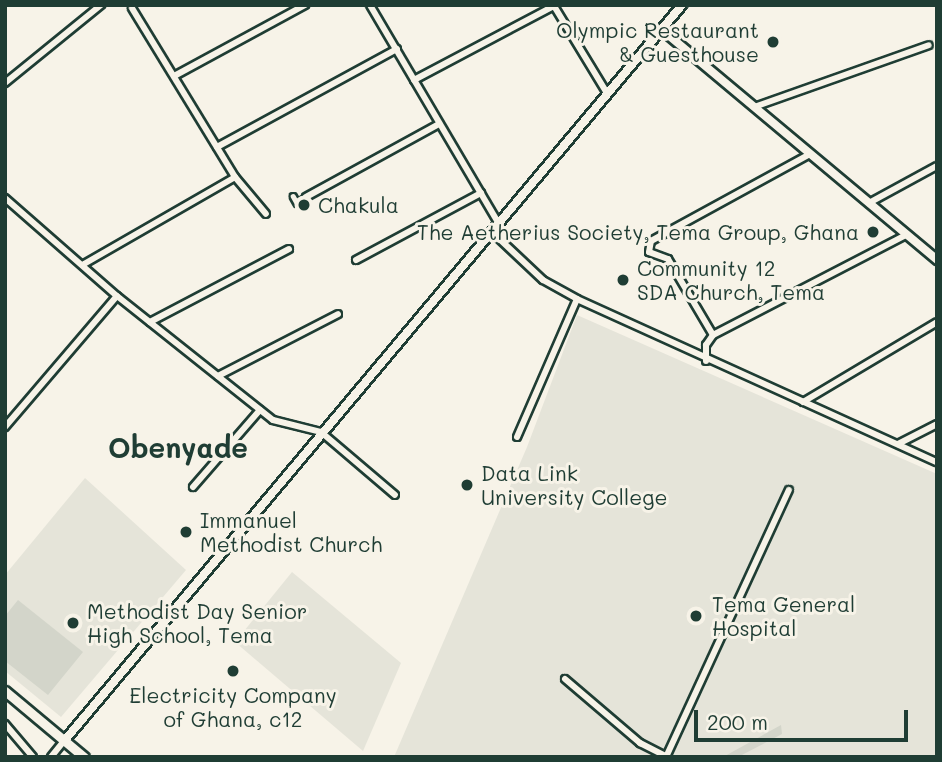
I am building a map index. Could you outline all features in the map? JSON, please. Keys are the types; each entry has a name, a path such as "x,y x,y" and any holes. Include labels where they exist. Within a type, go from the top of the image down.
{"main road":[{"path":"5,691 84,757"}],"street":[{"path":"5,83 101,5"},
{"path":"176,75 305,5"},
{"path":"51,757 682,5"},
{"path":"133,6 235,177 266,214"},
{"path":"371,6 498,222"},
{"path":"414,80 553,6 607,93"},
{"path":"661,29 757,106 937,260"},
{"path":"757,106 929,45"},
{"path":"217,147 397,49"},
{"path":"293,196 297,203 439,124"},
{"path":"713,335 668,259 649,252 651,241 810,154"},
{"path":"869,203 937,166"},
{"path":"84,264 235,177"},
{"path":"356,260 481,193"},
{"path":"5,198 84,264 117,296 260,410 278,423 321,432 394,495"},
{"path":"492,232 543,280 577,299 706,361 937,462"},
{"path":"706,361 706,345 713,335 906,234"},
{"path":"150,322 289,249"},
{"path":"5,427 117,296"},
{"path":"517,437 577,299"},
{"path":"218,376 338,314"},
{"path":"803,402 937,322"},
{"path":"193,487 260,410"},
{"path":"898,444 937,424"},
{"path":"565,679 640,743 666,756 789,490"},
{"path":"7,727 33,757"}],"shaded area":[{"name":"Tema General Hospital","path":"577,315 937,474 937,757 394,757 527,447"},
{"name":"Methodist Day Senior High School, Tema","path":"85,478 186,570 61,717 5,671 5,575"},
{"path":"292,572 401,663 363,751 235,642"},
{"path":"18,600 83,652 48,695 5,661 5,616"},
{"path":"781,725 782,734 738,757 723,757"}],"place":[{"name":"Olympic Restaurant & Guesthouse","path":"773,42"},
{"name":"Chakula","path":"304,205"},
{"name":"The Aetherius Society, Tema Group, Ghana","path":"873,232"},
{"name":"Community 12 SDA Church, Tema","path":"623,280"},
{"name":"Data Link University College","path":"467,485"},
{"name":"Immanuel Methodist Church","path":"186,532"},
{"name":"Tema General Hospital","path":"696,616"},
{"name":"Methodist Day Senior High School, Tema","path":"73,623"},
{"name":"Electricity Company of Ghana, c12","path":"233,671"}],"district":[{"name":"Obenyade","path":"178,447"}]}
